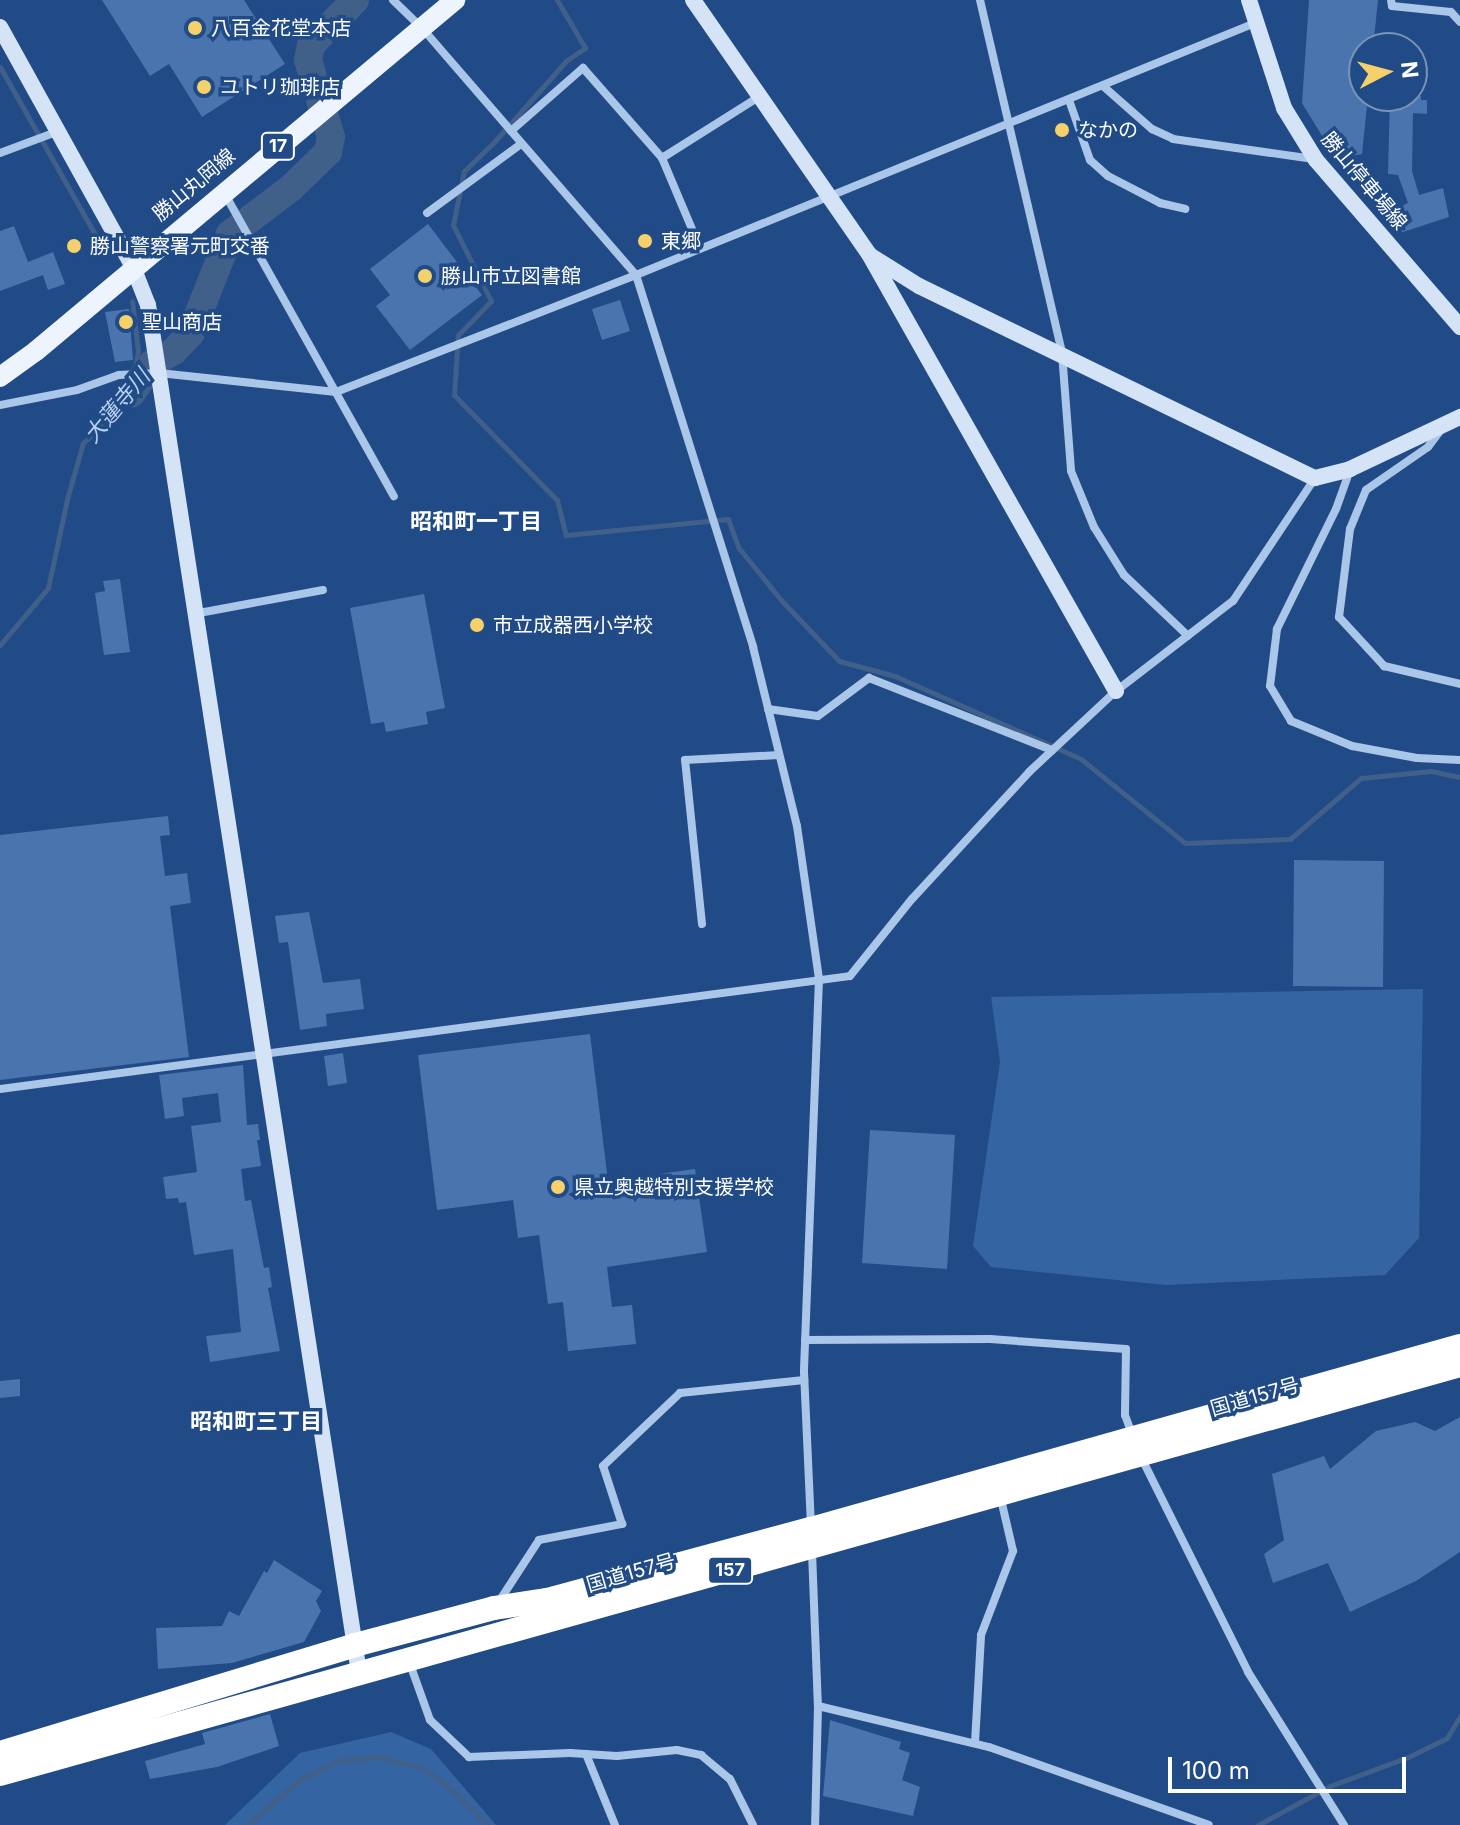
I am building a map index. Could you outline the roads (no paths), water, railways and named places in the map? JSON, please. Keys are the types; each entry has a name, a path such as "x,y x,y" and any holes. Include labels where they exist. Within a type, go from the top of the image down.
{"highway":[{"name":"国道157号","path":"0,1774 408,1659 811,1538 1136,1446 1460,1346"},
{"name":"国道157号","path":"1136,1446 1460,1365"},
{"name":"国道157号","path":"0,1753 355,1645 494,1608 547,1600 811,1538"}],"main road":[{"name":"勝山丸岡線","path":"0,377 455,0"}],"street":[{"path":"393,0 422,28 636,275 753,647 797,826 819,979 804,1380 818,1706 815,1825"},
{"path":"693,0 869,254 1116,691"},
{"path":"980,0 1062,353 1071,471 1094,527 1124,575 1188,636"},
{"name":"勝山停車場線","path":"1249,0 1284,108 1316,160 1460,327"},
{"path":"1391,0 1392,6 1451,12 1460,22"},
{"path":"0,405 77,390 119,375 159,373 336,392 636,275 1255,23"},
{"path":"0,27 133,267 148,305 199,613 223,793 266,1051 359,1672"},
{"path":"511,131 583,68 662,158 700,248"},
{"path":"1103,86 1152,129 1173,139 1316,160"},
{"path":"662,158 760,96"},
{"path":"1069,100 1090,160 1108,176 1160,203 1185,209"},
{"path":"0,153 56,132"},
{"path":"427,213 521,144"},
{"path":"223,191 394,496"},
{"path":"869,254 919,286 1315,478 1350,469 1460,417"},
{"path":"1443,426 1428,447 1366,490 1350,529 1339,617 1384,666 1460,684"},
{"path":"1350,469 1336,509 1277,629 1270,686 1291,721 1352,746 1417,758 1460,760"},
{"path":"0,1089 266,1051 850,976 984,817 1052,750 1116,691 1233,601 1315,478"},
{"path":"199,613 323,590"},
{"path":"768,709 818,716 869,678 1052,750"},
{"path":"702,924 685,760 779,755"},
{"path":"805,1340 990,1339 1126,1349 1125,1415 1136,1446 1248,1672 1344,1825"},
{"path":"494,1608 539,1540 622,1524 603,1466 680,1393 804,1380"},
{"path":"975,1743 981,1635 1013,1551 998,1485"},
{"path":"408,1659 430,1720 469,1757 617,1756 677,1750 701,1755 730,1779 753,1825"},
{"path":"818,1706 975,1743 1209,1825"},
{"path":"586,1754 615,1825"}],"waterway":[{"name":"大蓮寺川","path":"131,394 153,363 174,351 191,333 230,234 291,188 328,152 331,137 308,60 311,45 355,0"},
{"path":"557,0 585,48 566,61 464,171 453,225 491,301 458,335 454,395 557,500 566,535 728,519 738,547 781,600 839,661 895,676 1081,759 1185,843 1290,839 1361,778 1431,771 1460,777"},
{"path":"0,67 96,236"},
{"name":"大蓮寺川","path":"0,645 48,588 67,499 83,443 119,410 131,394 138,351 132,301"},
{"path":"1258,1825 1330,1786 1408,1757 1447,1738 1460,1716"},
{"path":"247,1825 300,1780 338,1761 377,1757 421,1767 449,1787 488,1825"}],"place":[{"name":"八百金花堂本店","path":"195,28"},
{"name":"ユトリ珈琲店","path":"204,87"},
{"name":"なかの","path":"1062,130"},
{"name":"東郷","path":"645,241"},
{"name":"勝山警察署元町交番","path":"74,246"},
{"name":"勝山市立図書館","path":"425,276"},
{"name":"聖山商店","path":"126,322"},
{"name":"市立成器西小学校","path":"477,625"},
{"name":"県立奥越特別支援学校","path":"558,1187"}],"district":[{"name":"昭和町一丁目","path":"476,522"},
{"name":"昭和町三丁目","path":"256,1422"}]}
